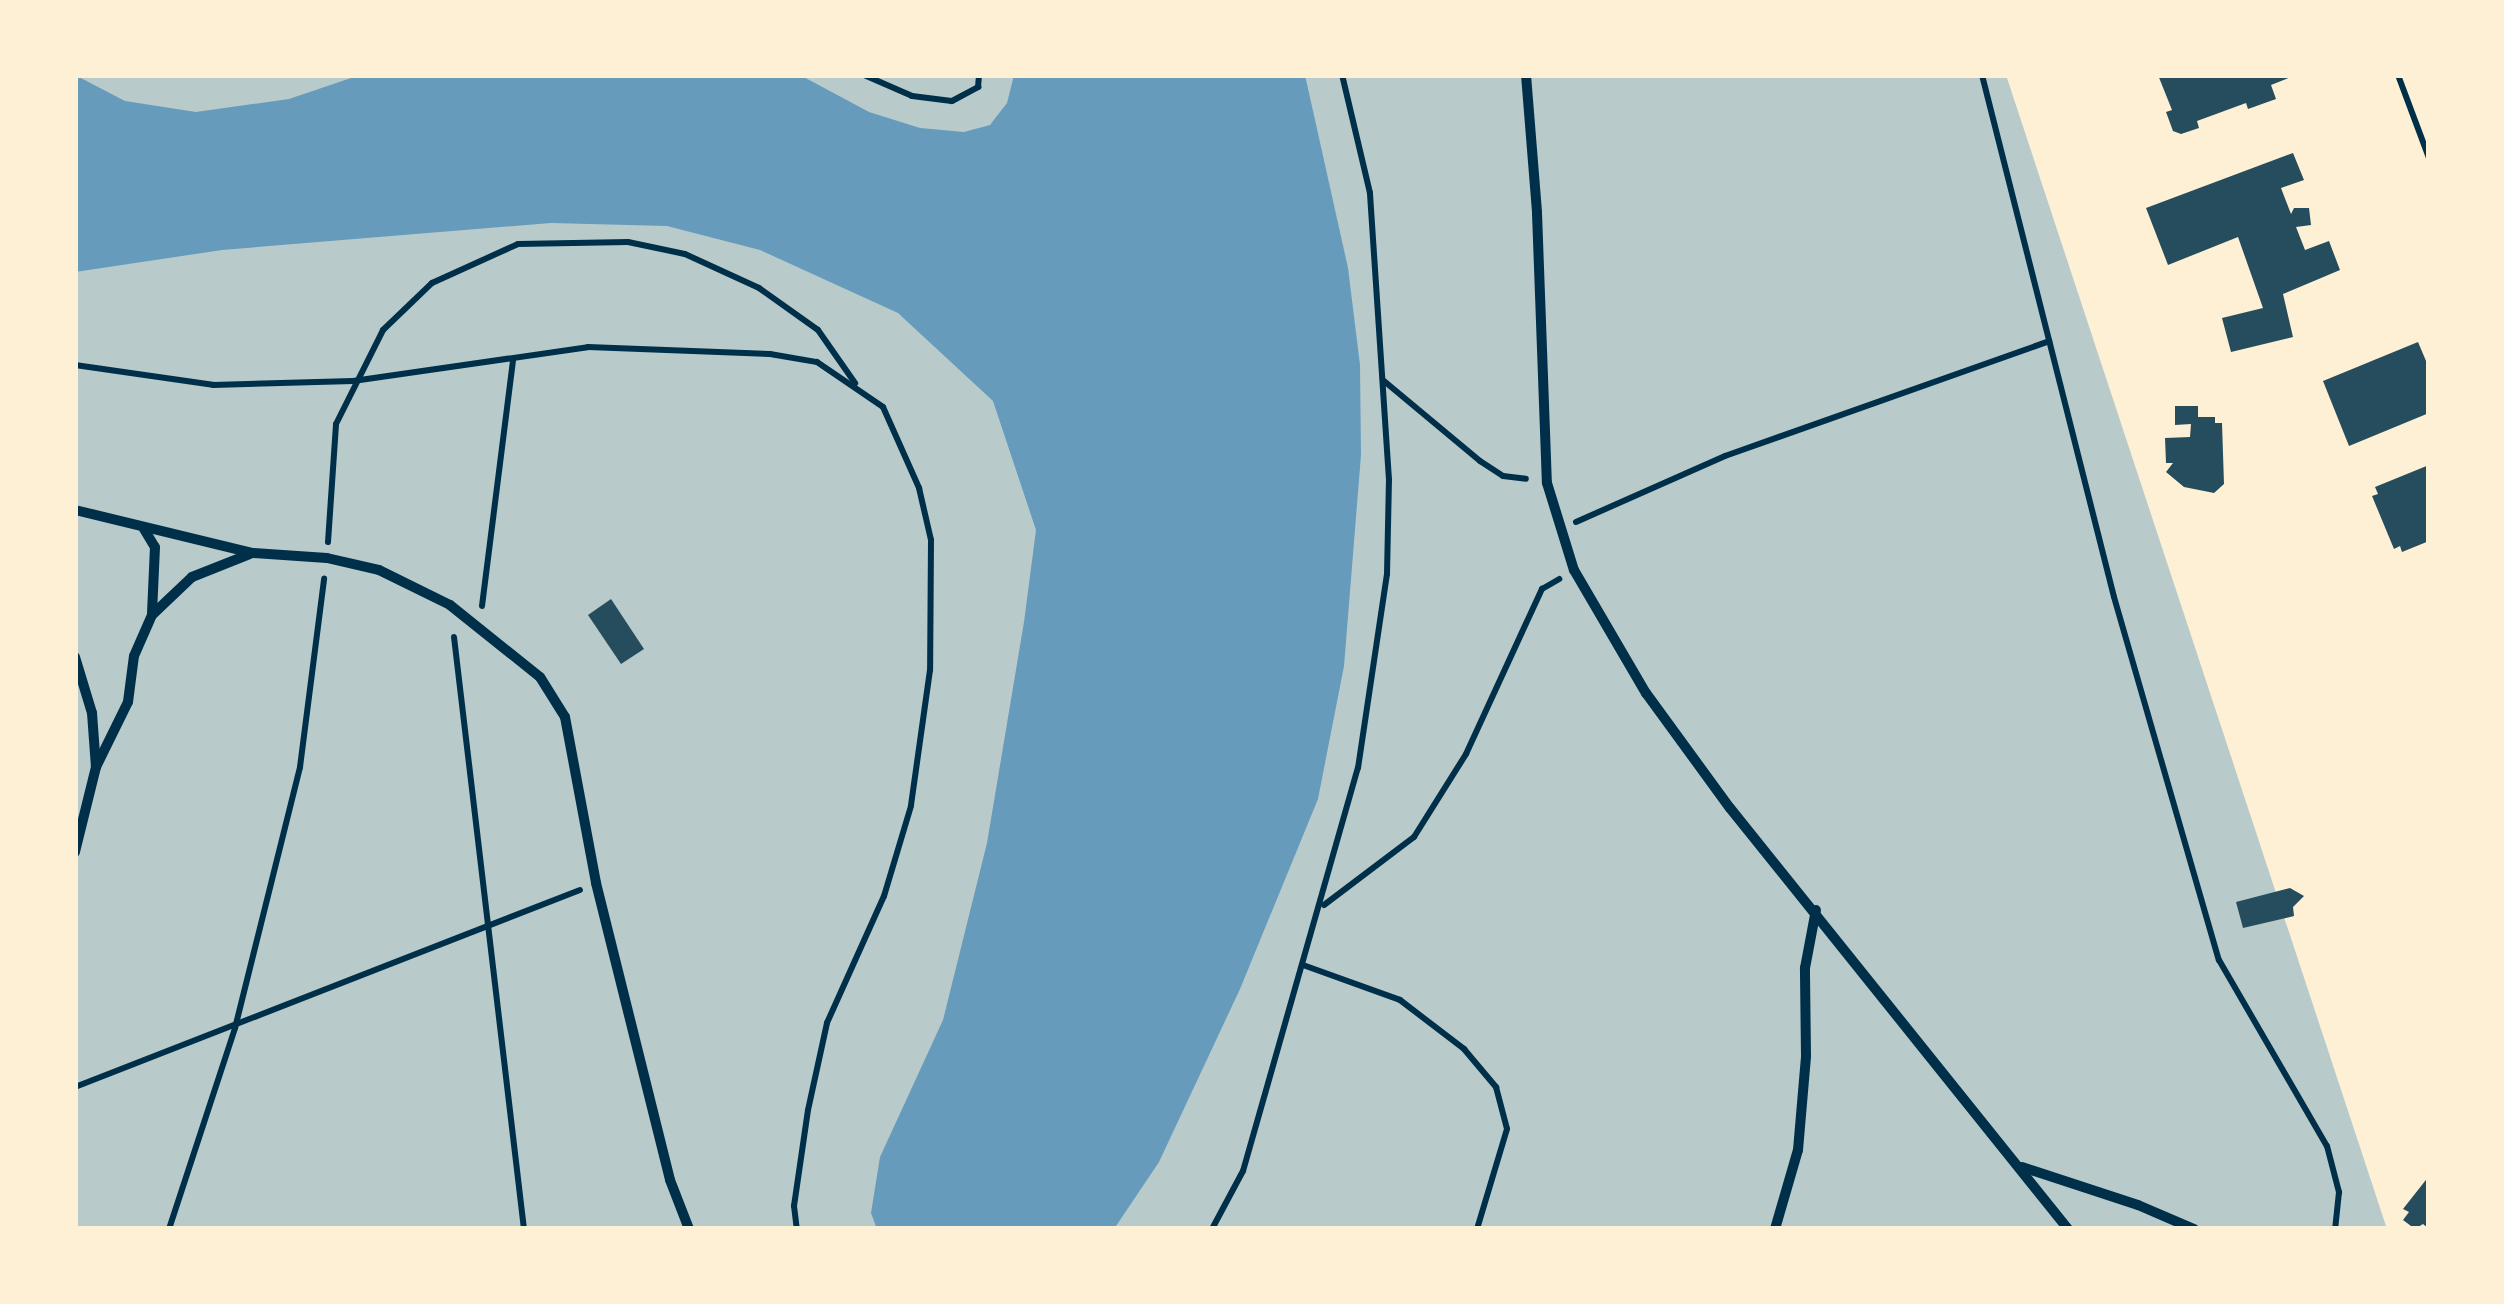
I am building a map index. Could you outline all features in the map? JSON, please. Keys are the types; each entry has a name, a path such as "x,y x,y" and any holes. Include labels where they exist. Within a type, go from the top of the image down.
{"street":[{"path":"1526,75 1538,213 1546,483 1574,570 1646,693 1730,808 2068,1229"},
{"path":"75,511 253,554 327,558 379,570 450,605 540,677 565,717 596,883 670,1180 689,1229"},
{"path":"75,852 97,767 128,702 134,656 152,616 157,568 155,547 144,529"},
{"path":"152,616 192,578 253,554"},
{"path":"75,657 92,713 97,767"},
{"path":"1775,1229 1798,1150 1806,1056 1805,968 1816,910"},
{"path":"2022,1167 2138,1204 2194,1229"}],"path":[{"path":"864,75 912,96 952,101 978,87 980,75"},
{"path":"1212,1229 1243,1172 1321,907 1358,768 1387,574 1384,381 1370,194 1342,75"},
{"path":"1982,75 2114,597 2219,960 2327,1146 2339,1192 2335,1229"},
{"path":"2398,75 2429,158"},
{"path":"1560,530 1726,456 2049,341"},
{"path":"75,365 213,385 353,381 588,347 770,354 817,362 883,407 919,488 931,540 934,603 911,806 884,896 827,1023 808,1110 794,1206 796,1229"},
{"path":"476,626 486,590 513,360"},
{"path":"1384,381 1502,476 1546,483"},
{"path":"1321,907 1414,837 1466,754 1542,589 1574,570"},
{"path":"450,605 524,1229"},
{"path":"75,1087 596,883"},
{"path":"1303,965 1400,1000 1464,1049 1496,1087 1507,1129 1477,1229"}],"shaded area":[{"path":"75,75 2006,75 2387,1229 75,1229"}],"water":[{"path":"75,75 125,101 196,112 289,99 360,75 800,75 869,112 920,128 964,132 990,125 1007,103 1014,75 1305,75 1348,268 1360,365 1361,455 1344,666 1318,799 1240,989 1159,1162 1114,1229 877,1229 871,1213 880,1157 943,1020 987,843 1024,622 1036,530 993,401 898,313 760,250 667,226 551,223 222,250 75,272"}],"building":[{"path":"2158,75 2296,75 2271,85 2276,99 2248,109 2246,103 2197,121 2199,128 2181,134 2173,131 2166,112 2172,110"},
{"path":"2293,153 2304,180 2281,188 2291,214 2294,208 2309,208 2311,225 2296,227 2305,250 2329,241 2340,270 2283,294 2293,337 2231,352 2222,318 2263,308 2238,237 2168,265 2146,208"},
{"path":"2418,342 2429,368 2429,413 2349,446 2323,381"},
{"path":"2175,406 2198,406 2198,417 2215,417 2215,423 2222,423 2224,484 2214,493 2184,487 2166,472 2173,463 2166,463 2165,438 2190,437 2191,424 2175,425"},
{"path":"2429,465 2429,541 2402,552 2400,546 2394,549 2372,496 2378,494 2375,487"},
{"path":"611,599 644,649 621,664 588,615"},
{"path":"2290,888 2304,896 2293,907 2294,916 2243,928 2236,902"},
{"path":"2429,1176 2429,1229 2423,1224 2415,1229 2403,1220 2409,1212 2403,1209"}]}
